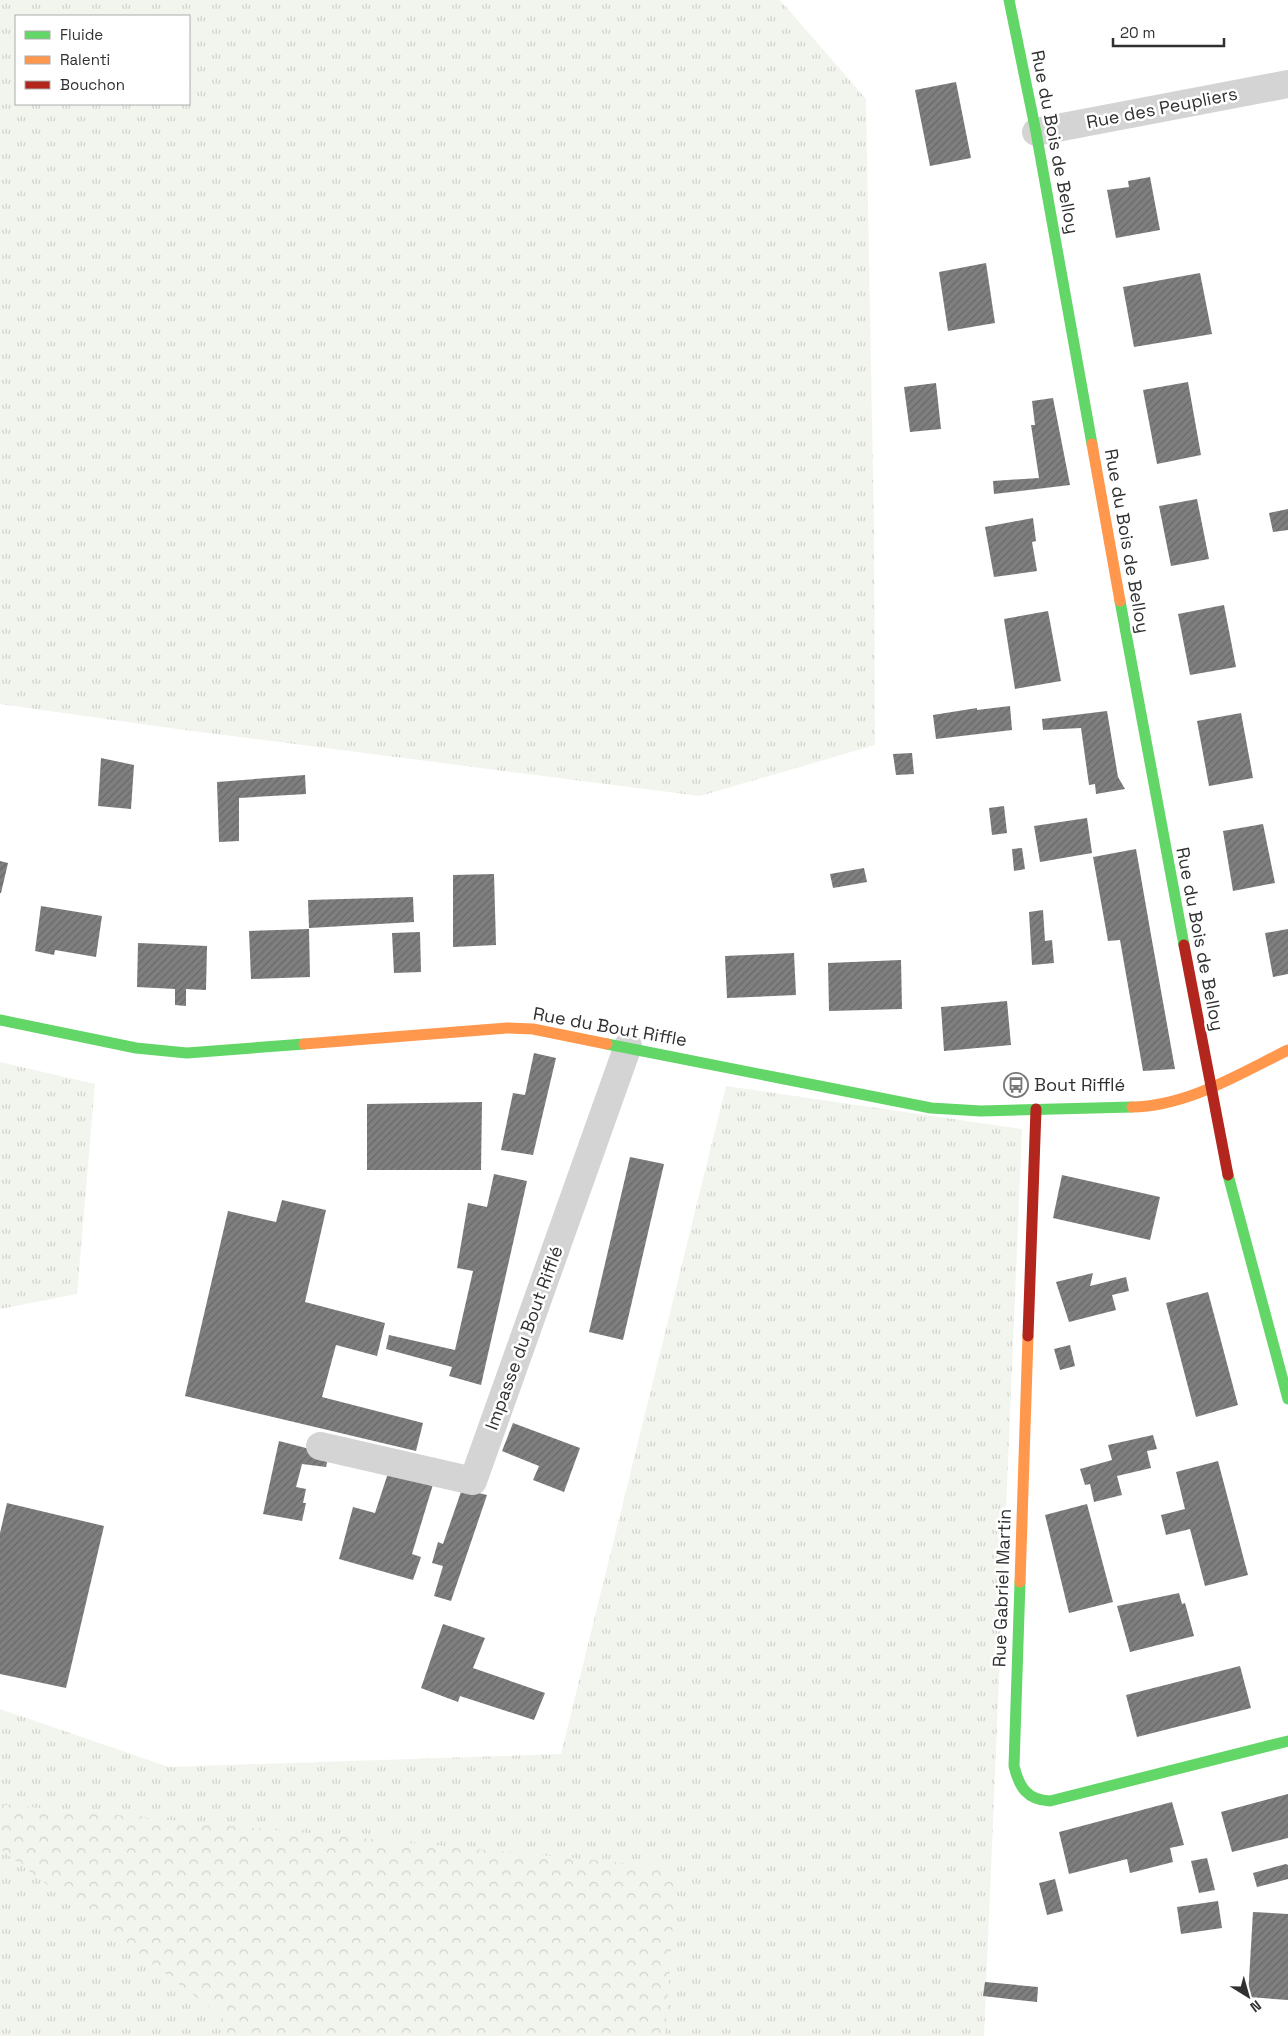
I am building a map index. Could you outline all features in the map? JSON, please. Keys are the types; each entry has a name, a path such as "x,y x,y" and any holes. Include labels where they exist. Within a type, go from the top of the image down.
{"street":[{"name":"Rue du Bois de Belloy","path":"1009,0 1036,132 1144,735 1210,1088 1226,1168 1288,1399"},
{"name":"Rue des Peupliers","path":"1036,132 1288,84"},
{"name":"Rue du Bout Riffle","path":"0,1020 136,1048 187,1053 507,1028 554,1031 931,1108 980,1111 1146,1107 1163,1104 1210,1088 1288,1050"},
{"name":"Impasse du Bout Rifflé","path":"320,1446 474,1481 628,1046"},
{"name":"Rue Gabriel Martin","path":"1036,1109 1014,1756 1016,1777 1021,1788 1028,1795 1037,1801 1050,1800 1288,1741"}],"green space":[{"path":"0,0 780,0 866,99 874,528 875,745 700,796 177,729 0,704"},
{"path":"0,1062 95,1084 77,1294 0,1309"},
{"path":"726,1086 1022,1129 984,2036 0,2036 0,1709 169,1767 561,1754"},
{"path":"0,1804 677,1868 665,2036 223,2036 221,2016 0,1849"}],"building":[{"path":"956,82 971,158 930,166 915,90"},
{"path":"1150,177 1160,230 1116,238 1107,190 1129,187 1128,181"},
{"path":"986,263 995,323 948,331 939,272"},
{"path":"1200,273 1212,334 1134,347 1123,287"},
{"path":"1188,382 1201,455 1157,464 1143,390"},
{"path":"936,383 941,429 910,432 904,387"},
{"path":"1053,398 1070,485 994,494 993,481 1039,478 1031,425 1035,425 1032,401"},
{"path":"1197,499 1209,559 1171,566 1159,506"},
{"path":"1288,509 1288,530 1273,532 1269,513"},
{"path":"1033,518 1036,541 1032,542 1037,571 994,577 985,527"},
{"path":"1224,605 1236,667 1190,675 1178,614"},
{"path":"1048,611 1061,681 1015,689 1004,619"},
{"path":"1010,706 1012,730 936,739 933,715 977,708 977,710"},
{"path":"1107,711 1118,777 1125,789 1096,794 1095,784 1089,785 1081,728 1043,730 1042,719"},
{"path":"1241,713 1253,778 1209,786 1197,721"},
{"path":"912,753 914,774 896,775 893,754"},
{"path":"101,758 134,765 131,809 98,806"},
{"path":"305,775 306,794 239,798 239,841 219,842 217,782"},
{"path":"1004,806 1007,833 992,835 989,808"},
{"path":"1087,818 1092,853 1040,862 1034,826"},
{"path":"1263,824 1275,883 1233,891 1223,831"},
{"path":"1022,848 1025,869 1014,871 1012,849"},
{"path":"1136,849 1175,1069 1143,1071 1120,940 1108,941 1093,857"},
{"path":"0,861 8,863 1,893 0,893"},
{"path":"864,868 867,882 833,888 830,874"},
{"path":"494,874 496,945 453,947 453,875"},
{"path":"413,897 414,922 309,928 308,900"},
{"path":"41,906 102,916 96,957 55,950 54,955 35,951"},
{"path":"1043,910 1045,941 1052,940 1054,963 1032,965 1029,912"},
{"path":"309,929 310,977 251,979 249,931"},
{"path":"1288,929 1288,974 1273,977 1265,933"},
{"path":"420,932 421,972 394,973 392,933"},
{"path":"138,943 207,946 206,990 186,989 186,1006 175,1005 175,989 137,987"},
{"path":"794,953 796,995 727,998 725,956"},
{"path":"901,960 902,1009 829,1011 828,963"},
{"path":"1007,1001 1011,1045 944,1051 941,1007"},
{"path":"534,1053 556,1058 533,1155 501,1150 513,1093 525,1095"},
{"path":"482,1102 481,1170 367,1170 367,1104"},
{"path":"630,1157 664,1164 623,1340 589,1332"},
{"path":"494,1174 527,1181 481,1385 449,1376 452,1367 386,1349 389,1335 455,1350 473,1271 457,1268 468,1203 487,1207"},
{"path":"1062,1175 1160,1197 1150,1240 1053,1218"},
{"path":"282,1200 326,1210 305,1302 385,1323 377,1356 336,1345 322,1397 423,1423 416,1451 185,1396 228,1211 276,1222"},
{"path":"1093,1273 1090,1286 1126,1277 1129,1291 1112,1295 1116,1310 1069,1322 1056,1282"},
{"path":"1208,1292 1238,1405 1196,1417 1166,1303"},
{"path":"1070,1345 1075,1366 1060,1370 1054,1349"},
{"path":"513,1423 580,1448 564,1492 533,1480 539,1466 502,1451"},
{"path":"1153,1435 1157,1449 1147,1451 1151,1468 1117,1476 1122,1495 1094,1502 1090,1484 1085,1485 1080,1469 1112,1460 1108,1445"},
{"path":"279,1441 329,1454 326,1467 302,1464 296,1487 306,1489 303,1503 306,1503 302,1521 263,1514"},
{"path":"1218,1461 1248,1575 1205,1586 1190,1529 1166,1535 1161,1515 1185,1509 1176,1472"},
{"path":"389,1470 434,1481 412,1554 421,1557 413,1580 339,1559 353,1507 375,1513"},
{"path":"462,1489 487,1495 451,1601 434,1596 443,1566 432,1563 438,1542 443,1544"},
{"path":"7,1503 104,1526 66,1688 0,1674 0,1533"},
{"path":"1087,1504 1113,1602 1069,1613 1045,1515"},
{"path":"1179,1593 1182,1604 1185,1603 1194,1636 1130,1652 1117,1606"},
{"path":"443,1624 485,1638 473,1668 545,1693 534,1720 460,1696 458,1702 421,1688"},
{"path":"1240,1666 1251,1708 1137,1737 1126,1695"},
{"path":"1288,1794 1288,1838 1232,1852 1221,1812"},
{"path":"1172,1802 1184,1845 1170,1848 1173,1862 1130,1873 1127,1859 1069,1874 1059,1832"},
{"path":"1207,1858 1215,1890 1199,1893 1191,1861"},
{"path":"1288,1865 1288,1879 1257,1887 1253,1873"},
{"path":"1055,1879 1063,1911 1047,1915 1039,1883"},
{"path":"1218,1901 1222,1928 1181,1934 1177,1907"},
{"path":"1253,1912 1288,1914 1288,2000 1248,1997"},
{"path":"985,1982 1038,1987 1037,2002 983,1996"}],"traffic: fast":[{"path":"1009,0 1036,132 1092,444"},
{"path":"1120,601 1184,945"},
{"path":"0,1020 136,1048 187,1053 304,1044"},
{"path":"607,1044 931,1108 981,1111 1132,1107"},
{"path":"1228,1175 1288,1399"},
{"path":"1020,1582 1014,1766 1025,1791 1035,1798 1050,1801 1288,1741"}],"traffic: slow":[{"path":"1092,444 1120,601"},
{"path":"304,1044 507,1028 533,1029 607,1044"},
{"path":"1132,1107 1153,1105 1193,1095 1288,1050"},
{"path":"1020,1582 1028,1336"}],"traffic: jam":[{"path":"1184,945 1228,1175"},
{"path":"1028,1336 1036,1109"}],"place":[{"name":"Bout Rifflé","path":"1016,1085"}]}
